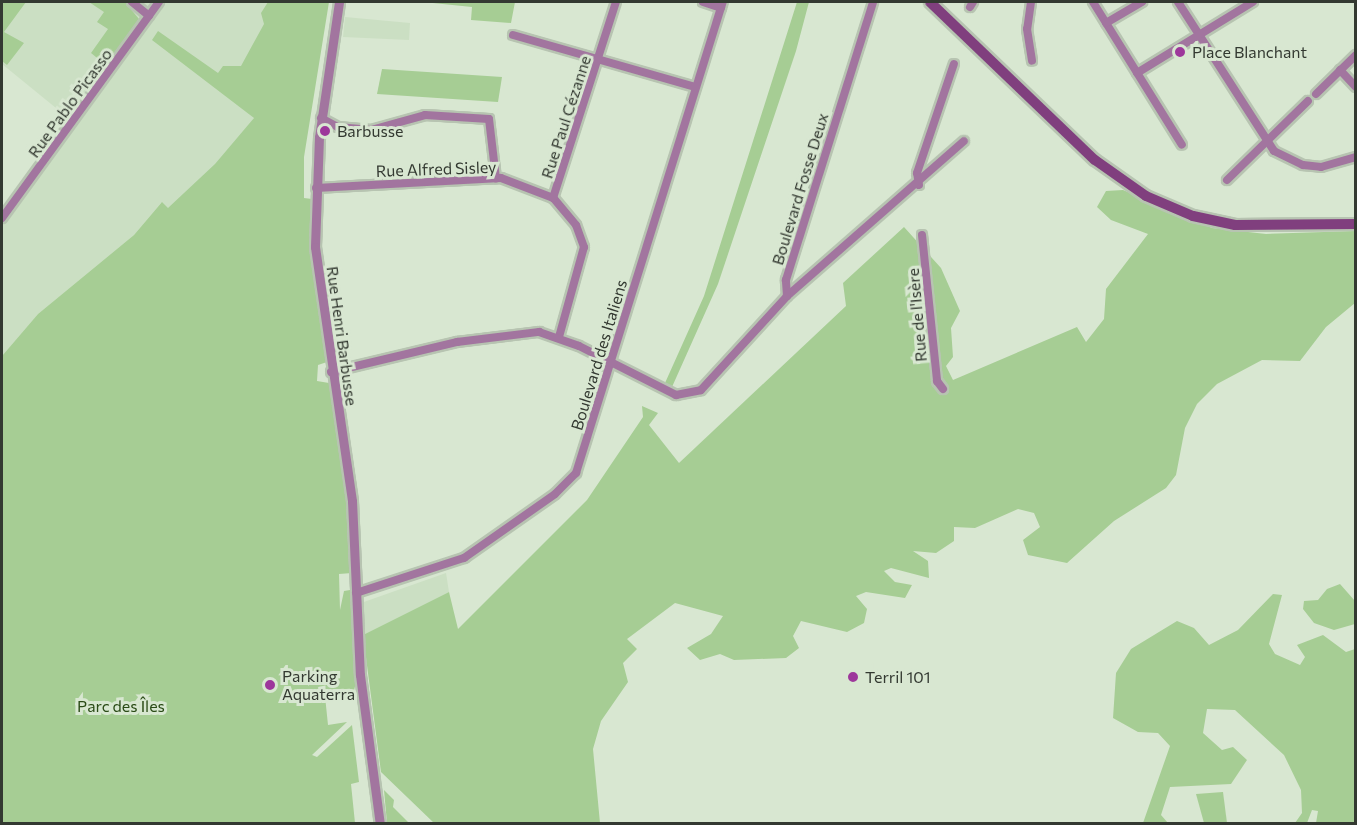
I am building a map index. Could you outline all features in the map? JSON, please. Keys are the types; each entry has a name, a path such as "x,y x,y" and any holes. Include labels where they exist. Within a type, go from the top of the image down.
{"main road":[{"path":"930,2 1089,154 1146,195 1193,216 1235,225 1356,224"}],"street":[{"path":"132,2 149,16"},
{"name":"Rue Pablo Picasso","path":"2,218 159,2"},
{"name":"Rue Henri Barbusse","path":"339,2 321,118 315,247 352,501 360,675 380,824"},
{"name":"Rue Paul Cézanne","path":"559,337 584,247 576,225 553,198 616,2"},
{"path":"703,2 722,5"},
{"name":"Boulevard Fosse Deux","path":"787,296 786,280 873,2"},
{"path":"1031,2 1027,29 1032,61"},
{"path":"1093,2 1182,145"},
{"path":"1106,23 1142,2"},
{"path":"1178,2 1266,141 1303,165 1333,166 1356,158"},
{"path":"1137,73 1253,2"},
{"name":"Boulevard des Italiens","path":"356,593 464,558 563,488 580,464 722,5"},
{"path":"513,35 696,87"},
{"path":"1316,94 1356,55"},
{"path":"919,185 917,173 954,64"},
{"path":"1340,70 1356,87"},
{"path":"1227,180 1308,101"},
{"path":"321,118 338,127 371,130 425,115 489,119 496,179"},
{"path":"332,372 457,342 538,333 559,337 666,391 686,396 708,385 787,296 870,219 919,185 964,141"},
{"name":"Rue Alfred Sisley","path":"316,188 496,179 553,198"},
{"name":"Rue de l'Isère","path":"922,236 937,381 943,389"}],"shaded area":[{"path":"2,2 282,2 230,95 254,118 182,220 161,203 134,235 38,314 2,356 2,208 67,117 2,64"},
{"path":"345,17 410,23 409,40 343,37"},
{"path":"446,573 449,592 363,635 361,603"}],"green space":[{"path":"2,2 26,2 4,32 24,43 7,65 2,61"},
{"path":"89,2 125,2 139,19 107,66 91,53 108,29 97,22 104,12"},
{"name":"Parc des Îles","path":"268,2 329,2 304,157 304,198 312,199 312,258 327,362 318,365 317,381 329,383 347,494 352,573 339,574 340,610 344,591 350,590 357,678 352,699 325,696 328,725 347,722 312,755 317,757 352,725 359,782 351,784 355,823 2,824 2,356 38,314 134,235 162,202 168,208 215,164 254,118 152,40 158,31 218,73 223,66 241,66 264,24 261,13"},
{"path":"423,2 515,2 511,23 471,20 472,7"},
{"path":"797,2 809,2 796,51 718,284 672,387 665,383 704,296"},
{"path":"382,69 502,77 498,102 377,94"},
{"path":"1123,190 1212,228 1266,234 1355,231 1355,303 1326,327 1300,361 1262,360 1217,384 1197,404 1185,428 1176,475 1166,488 1114,521 1067,563 1028,555 1023,540 1040,527 1034,513 1018,509 975,528 954,527 954,541 936,553 913,551 928,561 929,578 891,568 884,571 895,582 912,585 905,598 866,592 856,596 867,609 864,623 847,632 801,621 793,636 799,648 786,658 734,660 720,654 700,660 687,648 711,634 723,616 675,603 627,639 637,649 623,663 628,682 601,721 593,749 600,823 434,823 381,772 363,635 449,592 458,629 587,500 643,417 642,406 658,413 649,425 679,463 846,306 843,283 904,227 941,268 960,311 951,328 953,357 946,366 953,380 1077,327 1086,342 1104,319 1106,289 1148,234 1111,220 1097,207 1106,191"},
{"path":"1340,584 1355,601 1355,624 1334,630 1314,623 1303,609 1304,601 1318,600 1327,589"},
{"path":"1273,594 1282,595 1269,644 1275,654 1300,665 1305,657 1297,645 1323,635 1346,652 1355,649 1355,823 1316,823 1318,811 1312,810 1307,823 1295,823 1302,813 1301,790 1284,755 1235,710 1207,709 1203,733 1222,750 1233,747 1247,760 1231,784 1170,787 1161,815 1168,823 1143,823 1170,746 1158,733 1138,732 1113,718 1116,673 1131,649 1177,621 1194,628 1209,645 1238,630"},
{"path":"384,790 394,800 393,807 409,823 387,823"},
{"path":"1223,792 1227,823 1204,823 1196,794"}],"place":[{"name":"Place Blanchant","path":"1180,52"},
{"name":"Barbusse","path":"325,131"},
{"name":"Terril 101","path":"853,677"},
{"name":"Parking Aquaterra","path":"270,685"}]}
